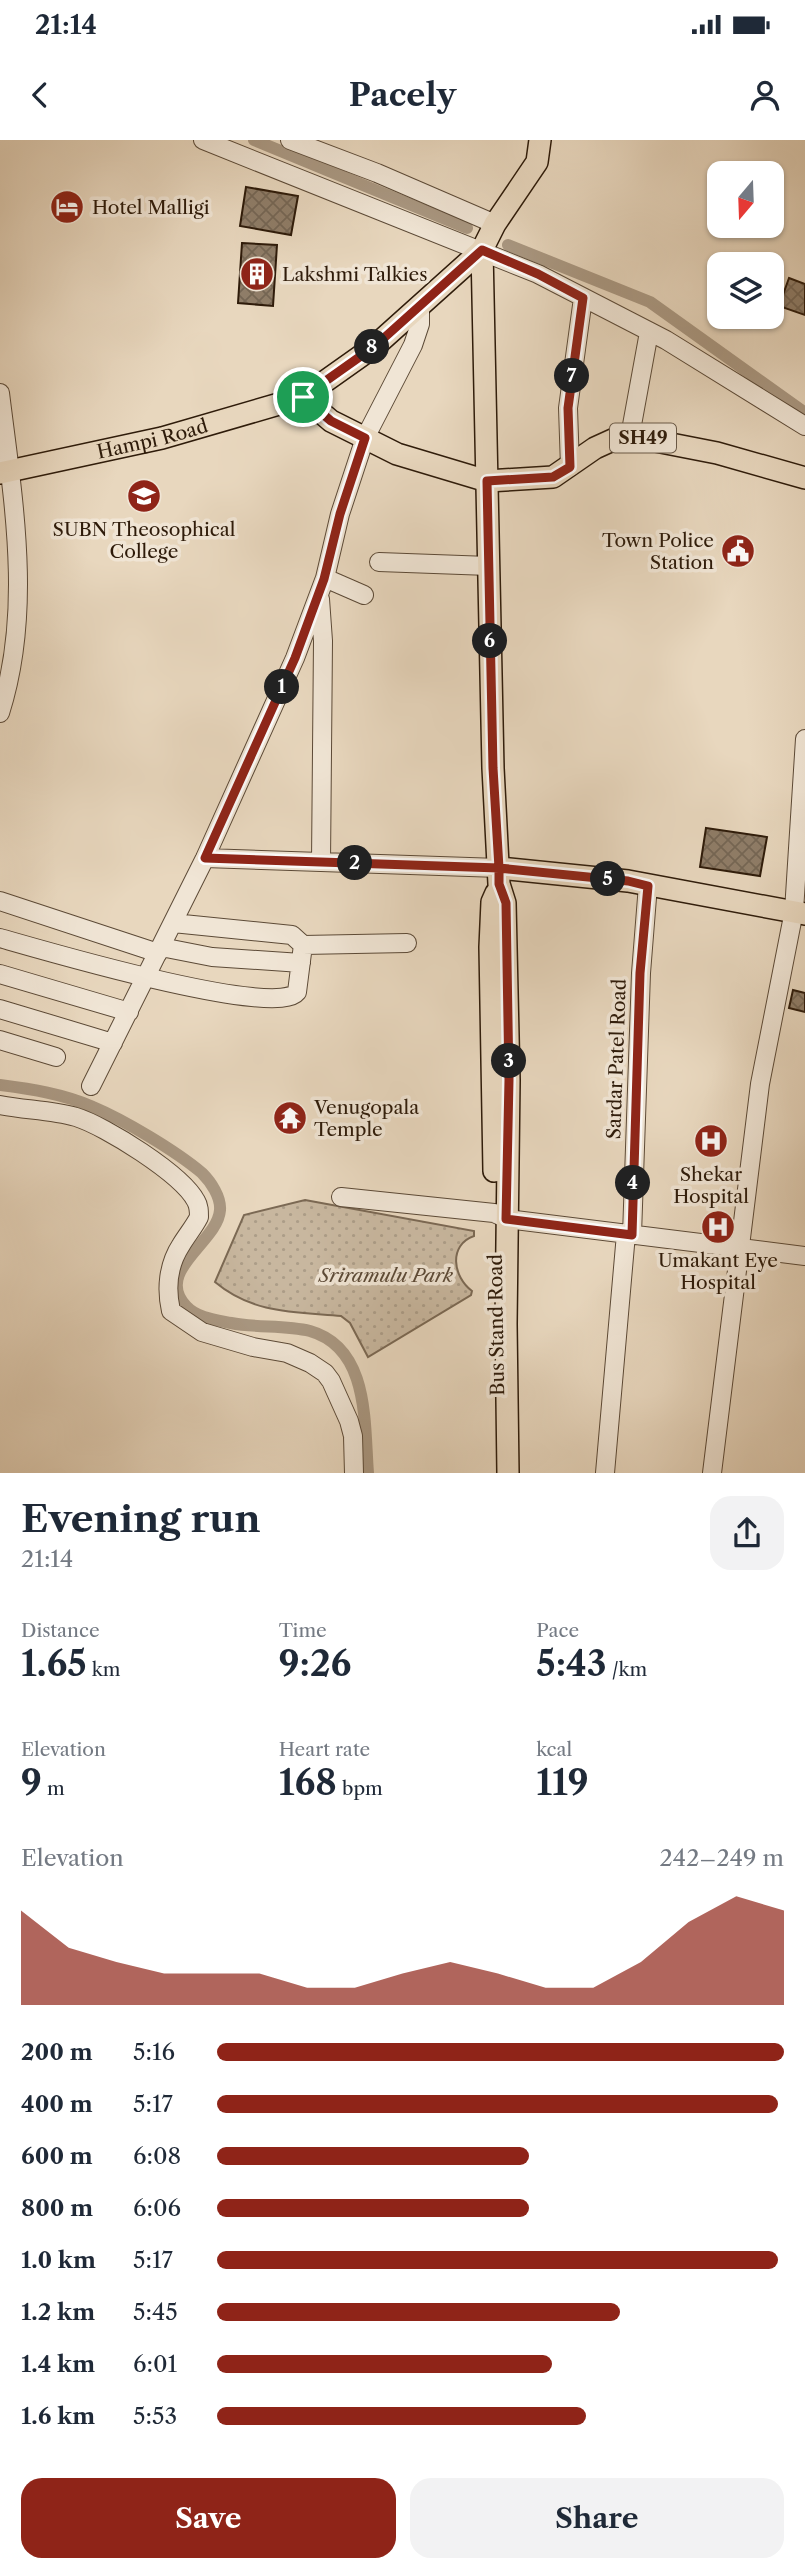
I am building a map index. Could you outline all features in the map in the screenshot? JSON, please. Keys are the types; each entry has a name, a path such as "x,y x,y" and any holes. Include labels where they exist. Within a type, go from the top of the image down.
{"main road":[{"path":"537,162 540,140"},
{"path":"482,250 495,224 537,162 558,140"},
{"name":"Hampi Road","path":"3,471 162,438 303,397 375,346 482,250"},
{"name":"Bus Stand Road","path":"482,250 493,768 499,876 492,902 490,947 509,1473"},
{"path":"303,397 331,421 397,454 487,481"},
{"name":"SH49","path":"487,481 553,477 595,448 617,438 630,436 717,453 805,478"},
{"path":"499,876 571,875 799,912"},
{"name":"Bus Stand Road","path":"496,1473 500,1216"}],"street":[{"path":"203,140 538,274 649,332 805,426"},
{"path":"290,140 377,173 495,224"},
{"path":"570,467 568,408 583,298"},
{"path":"92,1086 205,858 305,630 322,585 340,514 365,438 413,345 420,324 420,307"},
{"path":"630,436 649,332"},
{"path":"0,393 3,471 17,557 18,595 10,682 0,713"},
{"path":"379,562 489,566"},
{"path":"322,585 364,595"},
{"path":"321,862 322,585"},
{"path":"305,630 323,641"},
{"path":"712,1473 760,1084 799,912 805,739"},
{"path":"205,858 321,862 499,876"},
{"name":"Sardar Patel Road","path":"605,1473 629,1235 640,973 648,886"},
{"path":"0,901 159,950 212,957 302,954 407,943"},
{"path":"0,938 146,977 236,996 289,998 294,996 299,988 302,954 297,938 284,933 173,923"},
{"path":"0,974 128,1012"},
{"path":"0,1009 113,1044"},
{"path":"0,1040 56,1057"},
{"path":"0,1105 72,1116 88,1122 118,1137 167,1172 188,1191 196,1200 199,1217 179,1248 172,1265 168,1296 172,1311 202,1332 253,1347 286,1353 325,1373 349,1421 353,1436 354,1473"},
{"path":"341,1197 805,1256"}],"green space":[{"name":"Sriramulu Park","path":"305,1200 474,1231 474,1236 460,1246 456,1262 461,1278 472,1291 471,1295 368,1357 350,1323 341,1316 259,1306 215,1282 244,1215"}],"building":[{"path":"246,187 298,196 291,235 240,226"},
{"name":"Lakshmi Talkies","path":"242,243 277,245 273,306 238,303"},
{"path":"789,278 805,284 805,315 784,308 784,292"},
{"path":"706,828 767,837 760,876 700,867"},
{"path":"793,990 805,993 805,1012 789,1008"}],"waterway":[{"path":"254,140 467,228"},
{"path":"508,245 650,302 805,413"},
{"path":"0,1085 35,1090 82,1102 149,1137 202,1173 215,1190 220,1210 217,1222 182,1269 177,1281 178,1293 190,1310 207,1318 241,1325 310,1331 330,1340 344,1353 354,1370 360,1390 368,1473"}],"place":[{"name":"Hotel Malligi","path":"67,207"},
{"name":"Lakshmi Talkies","path":"257,274"},
{"name":"SUBN Theosophical College","path":"144,496"},
{"name":"Town Police Station","path":"738,551"},
{"name":"Venugopala Temple","path":"290,1118"},
{"name":"Shekar Hospital","path":"711,1141"},
{"name":"Umakant Eye Hospital","path":"718,1227"}],"route":[{"path":"303,397 331,421 365,438 340,514 324,579 295,658 205,858 499,868 499,884 506,903 509,1080 506,1219 632,1235 640,973 648,886 628,881 499,868 493,768 487,481 553,477 570,467 568,408 583,298 538,274 482,250 375,346 303,397"}]}
